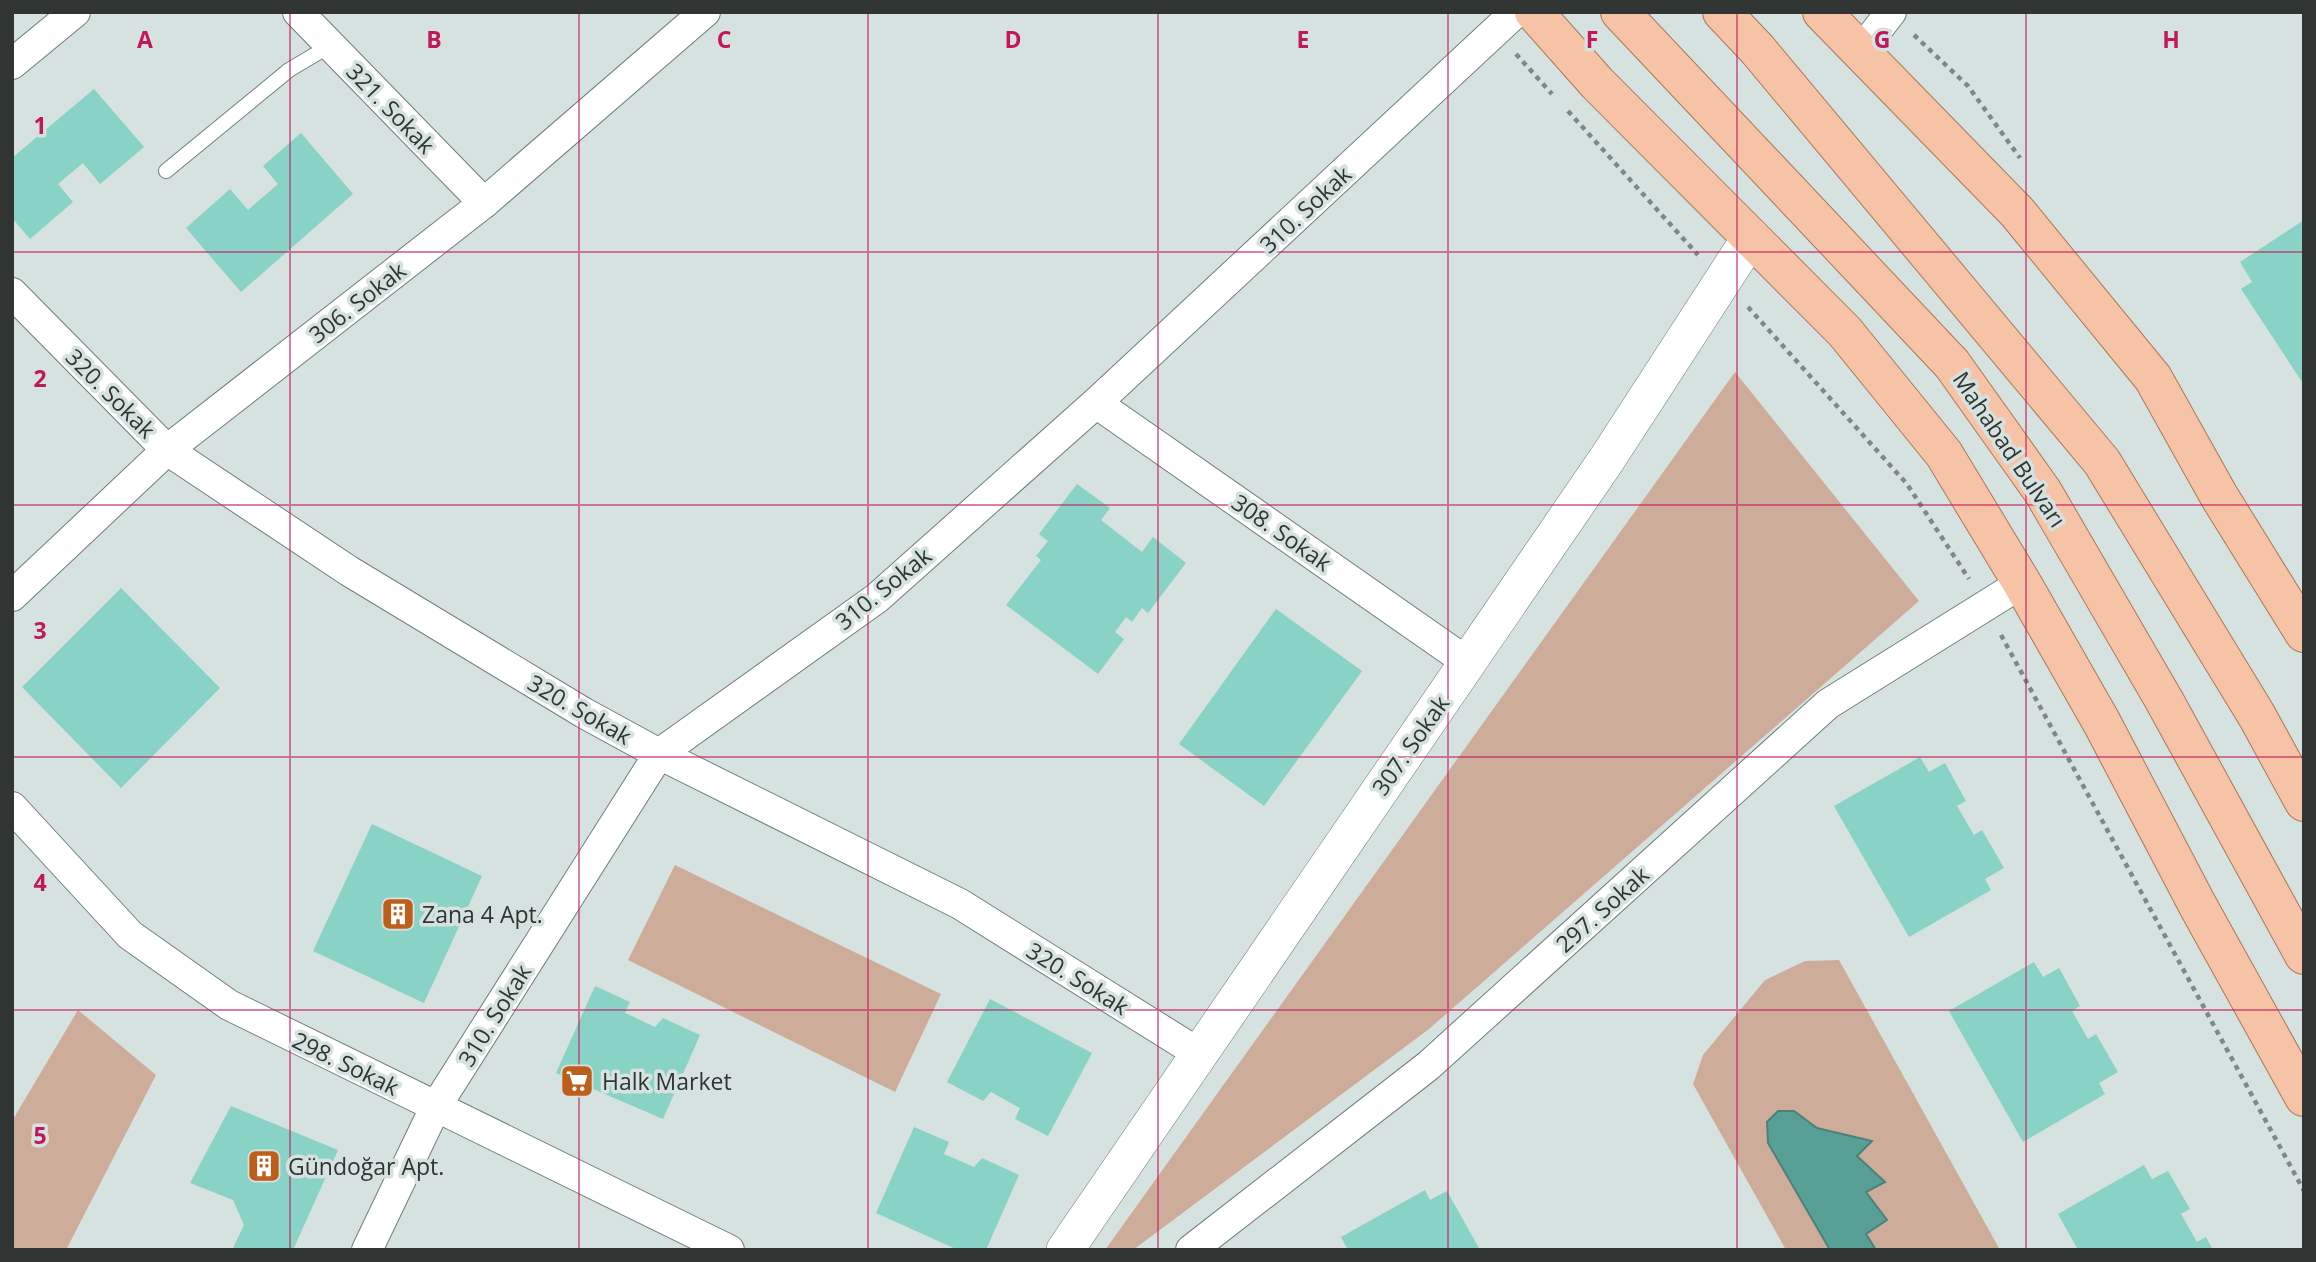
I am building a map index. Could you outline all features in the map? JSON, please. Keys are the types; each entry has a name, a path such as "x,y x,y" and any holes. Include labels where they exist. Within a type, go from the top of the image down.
{"main road":[{"path":"1534,12 1597,83 1845,332 1944,454 2102,723 2198,906 2304,1097"},
{"name":"Mahabad Bulvarı","path":"1620,12 1952,364 2043,492 2164,701 2304,955"},
{"path":"1723,12 1757,49 2102,463 2257,716 2304,802"},
{"path":"1822,12 2017,212 2153,378 2219,496 2304,633"}],"street":[{"path":"12,64 75,12"},
{"name":"321. Sokak","path":"299,12 484,203"},
{"name":"306. Sokak","path":"12,596 167,450 484,203 705,12"},
{"path":"1860,52 1891,12"},
{"name":"310. Sokak","path":"367,1250 435,1108 659,754 877,598 1096,403 1506,22"},
{"name":"307. Sokak","path":"1065,1250 1607,459 1751,237"},
{"name":"320. Sokak","path":"12,293 167,450 349,571 584,713 659,754 960,904 1198,1053"},
{"name":"308. Sokak","path":"1096,403 1467,662"},
{"name":"297. Sokak","path":"1191,1250 1429,1066 1828,704 2022,583"},
{"name":"298. Sokak","path":"12,807 131,935 229,1005 729,1250"}],"lane":[{"path":"166,171 289,70 331,45"}],"path":[{"path":"1506,22 1722,281 1763,321 1907,484 1986,606 2304,1191"}],"shaded area":[{"path":"1735,372 1919,601 1429,1029 1133,1250 1105,1250"},
{"path":"675,865 941,994 895,1092 628,960"},
{"path":"1839,960 2000,1250 1786,1250 1693,1084 1703,1055 1765,980 1805,961"},
{"path":"78,1010 156,1075 66,1250 12,1250 12,1121"},
{"path":"1778,1111 1794,1111 1817,1128 1872,1141 1857,1156 1885,1182 1866,1192 1887,1220 1866,1234 1876,1250 1830,1250 1768,1143 1767,1122"}],"building":[{"path":"94,89 144,147 100,184 83,163 58,184 73,202 30,239 12,218 12,158"},
{"path":"301,133 353,194 241,292 186,228 230,189 248,210 278,184 263,166"},
{"path":"2304,220 2304,385 2241,289 2252,282 2240,262"},
{"path":"1077,484 1110,508 1101,520 1142,552 1153,537 1186,563 1148,613 1142,608 1132,622 1126,617 1115,632 1124,639 1098,674 1006,605 1041,560 1036,556 1048,541 1039,534"},
{"path":"121,588 220,688 121,788 22,687"},
{"path":"1276,609 1362,671 1264,806 1179,744"},
{"path":"1920,757 1929,772 1945,763 1966,801 1957,806 1974,835 1982,830 2004,868 1985,879 1991,890 1909,937 1834,806"},
{"name":"Zana 4 Apt.","path":"372,824 482,876 424,1003 313,951"},
{"path":"2034,962 2043,977 2059,968 2080,1006 2072,1011 2088,1039 2096,1034 2118,1072 2099,1083 2105,1094 2023,1142 1949,1011"},
{"path":"595,986 630,1002 625,1013 655,1027 663,1018 700,1035 663,1119 556,1073"},
{"path":"990,999 1092,1053 1048,1136 1015,1119 1020,1108 991,1092 983,1101 947,1082"},
{"name":"Gündoğar Apt.","path":"231,1106 338,1150 293,1250 232,1250 244,1225 233,1200 190,1183"},
{"path":"914,1127 949,1142 944,1154 974,1167 982,1158 1019,1175 986,1250 958,1250 876,1213"},
{"path":"2144,1165 2152,1179 2168,1171 2190,1209 2181,1214 2197,1242 2206,1237 2213,1250 2078,1250 2058,1214"},
{"path":"1425,1190 1430,1200 1447,1191 1480,1250 1348,1250 1341,1237"}],"place":[{"name":"Zana 4 Apt.","path":"398,914"},
{"name":"Halk Market","path":"577,1081"},
{"name":"Gündoğar Apt.","path":"264,1166"}]}
